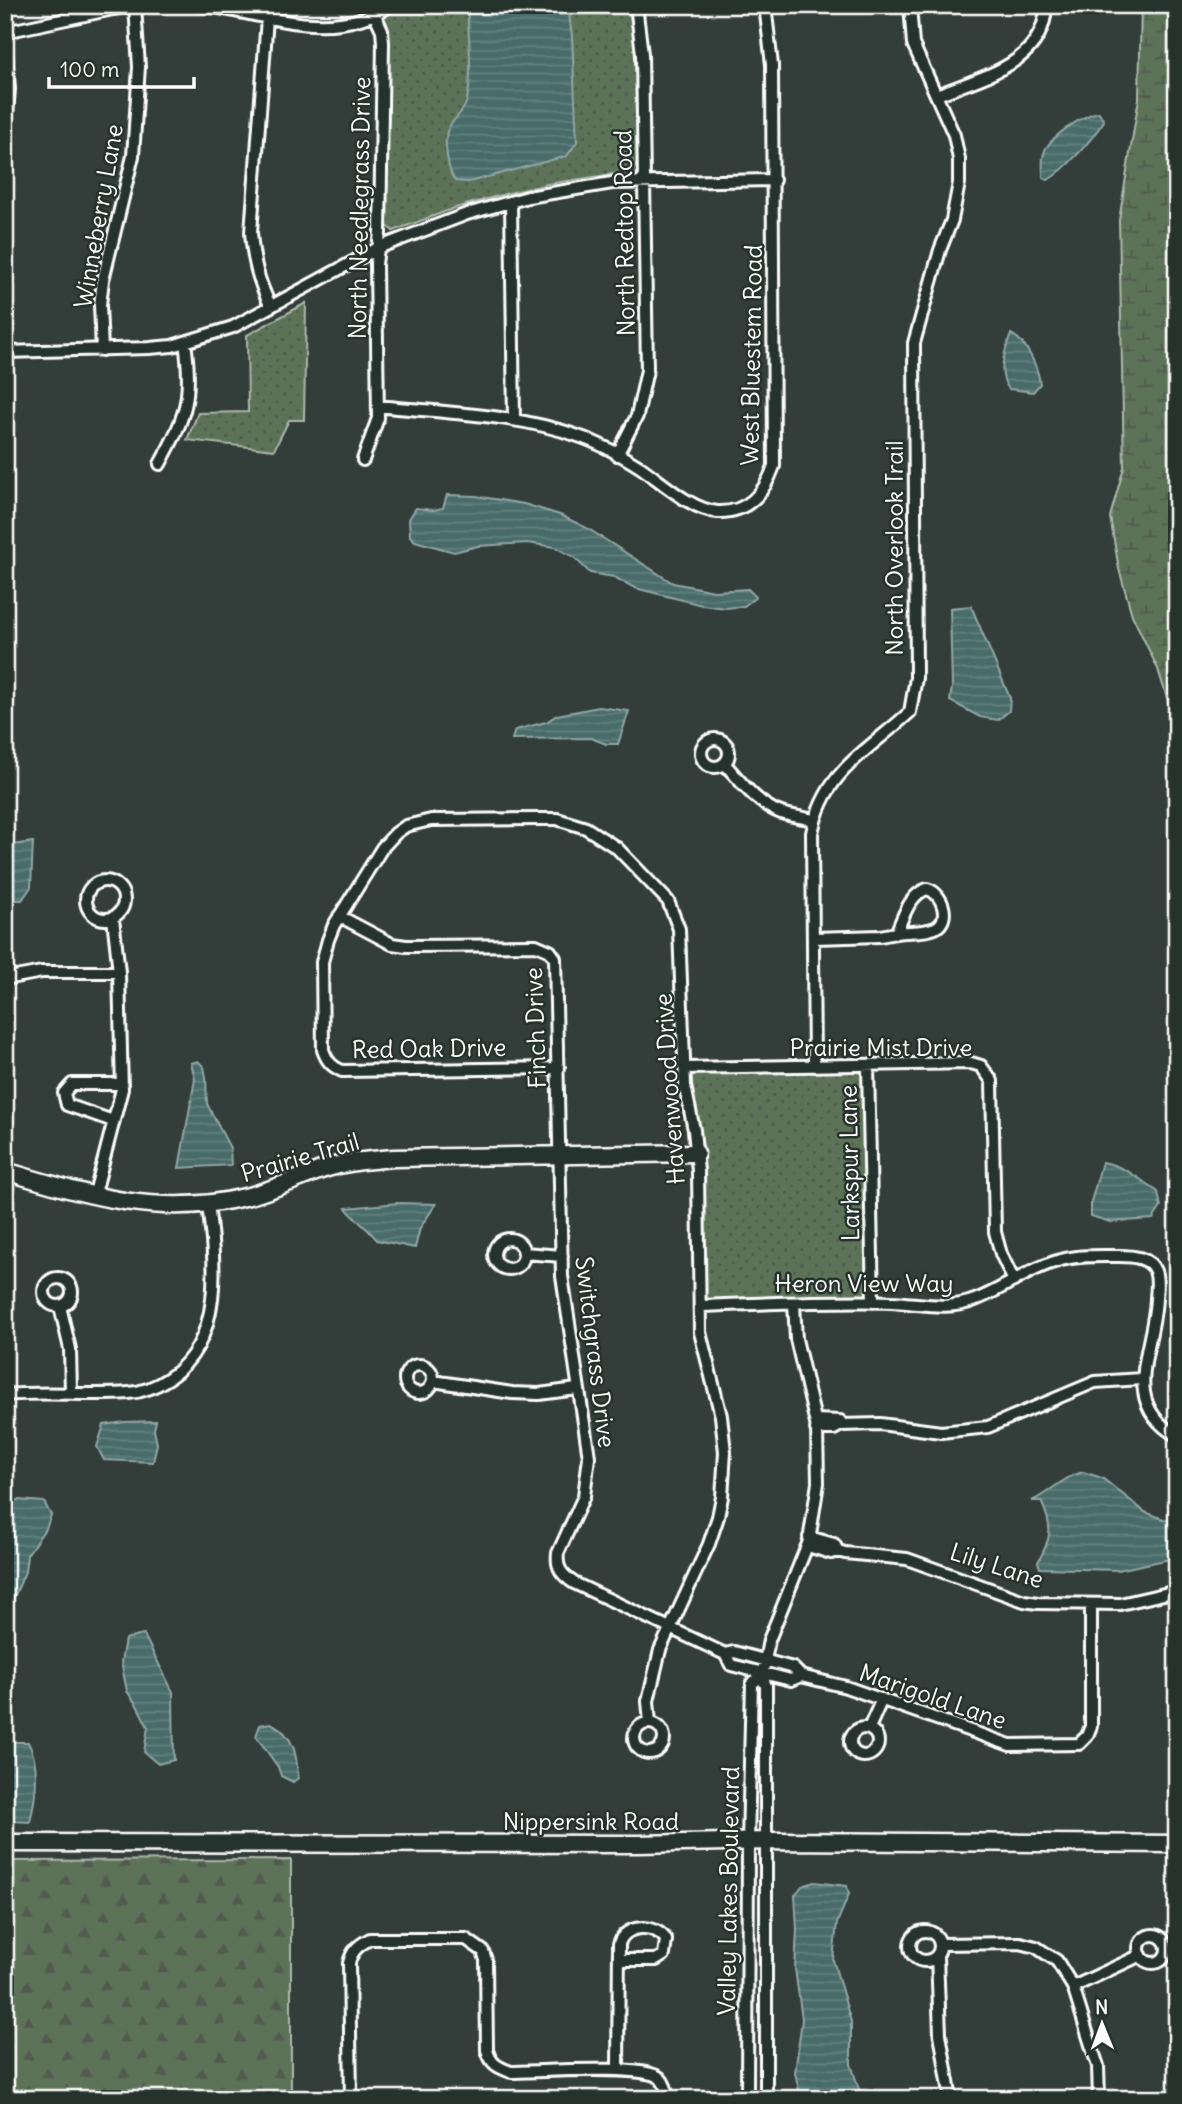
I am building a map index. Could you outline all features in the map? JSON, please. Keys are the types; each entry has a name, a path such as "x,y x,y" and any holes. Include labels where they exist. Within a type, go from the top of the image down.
{"street":[{"path":"200,5 298,24 357,19 391,5"},
{"name":"North Redtop Road","path":"617,454 636,416 647,370 642,54 636,5"},
{"name":"West Bluestem Road","path":"378,406 539,424 579,436 617,454 695,505 710,511 739,509 759,496 768,484 774,466 772,65 765,5"},
{"name":"North Overlook Trail","path":"814,1066 812,833 815,820 824,794 847,765 910,712 916,677 914,343 940,250 952,220 959,183 959,159 954,135 913,44 910,5"},
{"path":"937,95 1015,63 1029,51 1040,35 1046,5"},
{"path":"5,32 113,9 141,6"},
{"name":"Winneberry Lane","path":"102,350 100,305 103,280 133,156 141,6"},
{"name":"North Needlegrass Drive","path":"363,460 375,428 378,406 376,264 380,247 383,43 382,30 374,13"},
{"path":"267,18 251,232 252,258 270,305"},
{"path":"5,40 9,89 5,137"},
{"path":"5,352 149,348 185,342 233,327 408,234 511,202 589,185 644,181 774,180"},
{"path":"511,202 514,421"},
{"path":"160,464 184,415 188,397 185,342"},
{"path":"725,764 765,804 781,813 815,820"},
{"name":"Havenwood Drive","path":"339,916 382,848 396,833 417,822 541,819 564,821 586,828 617,848 668,901 679,929 684,1068 696,1153 701,1332 725,1452 722,1497 709,1544 660,1650 651,1681 648,1700 650,1723"},
{"path":"814,938 880,936 936,927 943,920 944,909 934,890 918,892 907,908 896,933"},
{"name":"Finch Drive","path":"339,916 384,941 406,946 536,945 550,951 557,964 560,1155"},
{"name":"Red Oak Drive","path":"339,916 322,962 323,1050 334,1067 342,1071 559,1068"},
{"path":"94,1196 122,1084 119,972 113,918"},
{"path":"5,979 42,972 119,972"},
{"name":"Prairie Mist Drive","path":"684,1068 971,1063 981,1066 992,1081 995,1232 1001,1254 1014,1281"},
{"name":"Larkspur Lane","path":"868,1066 873,1302"},
{"path":"113,1121 67,1105 64,1093 72,1084 122,1084"},
{"name":"Prairie Trail","path":"5,1171 94,1196 160,1206 208,1204 246,1197 349,1162 394,1157 696,1153"},
{"name":"Switchgrass Drive","path":"560,1155 564,1301 587,1440 587,1475 584,1496 558,1553 559,1569 563,1576 574,1583 725,1654"},
{"path":"5,1395 130,1393 162,1383 189,1361 201,1340 210,1313 214,1248 208,1204"},
{"path":"524,1253 562,1256"},
{"name":"Heron View Way","path":"700,1306 873,1302 956,1305 974,1301 1044,1266 1077,1256 1129,1256 1145,1260 1152,1265 1156,1274 1156,1320 1142,1379"},
{"name":"Valley Lakes Boulevard","path":"747,2099 748,1842 761,1680 769,1640 808,1541 818,1483 816,1425 796,1339 794,1304"},
{"path":"60,1306 70,1349 71,1392"},
{"path":"816,1425 836,1419 841,1425 880,1424 941,1432 988,1427 1095,1382 1142,1379 1144,1399 1150,1413 1177,1436"},
{"path":"433,1381 512,1394 577,1389"},
{"name":"Lily Lane","path":"808,1541 834,1544 838,1551 845,1553 907,1559 1024,1601 1120,1604 1177,1591"},
{"name":"Marigold Lane","path":"725,1654 731,1665 761,1680 791,1680 802,1676 882,1699 1010,1745 1079,1744 1087,1736 1091,1726 1091,1605"},
{"path":"725,1654 734,1652 765,1660 793,1668 802,1676"},
{"name":"Valley Lakes Boulevard","path":"761,1680 767,1841 766,2099"},
{"path":"869,1728 882,1699"},
{"name":"Nippersink Road","path":"5,1843 767,1841 1177,1844"},
{"path":"937,1956 929,1961 919,1960 910,1949 911,1940 918,1933 929,1931 937,1937 940,1944 937,1956 940,2034 951,2099"},
{"path":"351,2099 349,1963 358,1945 370,1939 466,1939 483,1951 486,1960 487,2050 496,2067 511,2072 618,2070 649,2073 659,2077 664,2083 667,2099"},
{"path":"940,1944 1020,1943 1037,1947 1057,1961 1073,1987 1097,2066 1099,2099"},
{"path":"618,2070 619,1955"},
{"path":"1073,1987 1140,1955"}],"green space":[{"path":"400,5 630,5 636,43 638,160 633,171 548,184 505,194 455,208 393,231 387,226 385,219 388,79 387,39 383,20 385,14"},
{"path":"1141,5 1177,5 1177,754 1173,718 1158,669 1132,615 1119,569 1110,517 1124,467 1119,220 1139,98"},
{"path":"306,303 304,420 289,420 274,450 187,440 198,413 248,412 247,335"},
{"path":"863,1071 867,1298 705,1300 702,1153 689,1073"},
{"path":"291,1860 291,2099 5,2099 5,1861"}],"water":[{"path":"467,5 568,5 577,142 567,156 469,182 455,181 452,177 446,140 448,129 465,107 468,93 470,68"},
{"path":"1099,112 1104,121 1086,145 1055,175 1048,180 1043,177 1043,155 1050,143 1062,131"},
{"path":"1011,334 1027,349 1037,370 1040,384 1033,392 1009,389 1005,383 1002,369"},
{"path":"447,495 476,496 524,504 560,515 587,528 673,583 714,591 748,589 756,597 744,606 726,608 702,605 635,588 614,577 590,573 574,557 555,547 527,543 478,546 454,552 415,541 410,536 409,519 416,508 443,508"},
{"path":"971,606 1010,698 1009,711 998,720 980,717 950,701 950,608"},
{"path":"599,707 629,711 618,744 606,744 591,738 512,739 515,730 546,722 557,715"},
{"path":"33,842 31,887 22,900 8,900 5,894 5,846"},
{"path":"198,1061 204,1067 207,1104 230,1148 231,1165 179,1168 195,1079 191,1063"},
{"path":"1102,1162 1124,1170 1158,1192 1161,1207 1153,1219 1110,1222 1091,1216 1091,1202"},
{"path":"398,1203 436,1204 420,1228 415,1248 377,1240 346,1208"},
{"path":"156,1421 154,1430 157,1444 153,1462 104,1460 97,1447 104,1425"},
{"path":"1083,1472 1102,1478 1145,1512 1177,1524 1175,1558 1118,1570 1040,1568 1038,1562 1046,1546 1049,1525 1041,1501 1032,1501"},
{"path":"5,1499 44,1502 51,1515 47,1526 27,1555 25,1572 5,1618"},
{"path":"144,1635 173,1692 174,1760 158,1764 144,1752 148,1727 127,1691 121,1662 125,1639"},
{"path":"271,1723 285,1733 293,1746 298,1778 293,1782 281,1776 278,1767 256,1736 260,1725"},
{"path":"7,1742 28,1742 35,1761 36,1781 30,1822 9,1821 5,1815"},
{"path":"814,1882 847,1886 849,1894 837,1923 833,1960 851,2022 851,2064 862,2099 801,2099 795,2073 802,2019 795,1969 795,1895 802,1886"}]}
